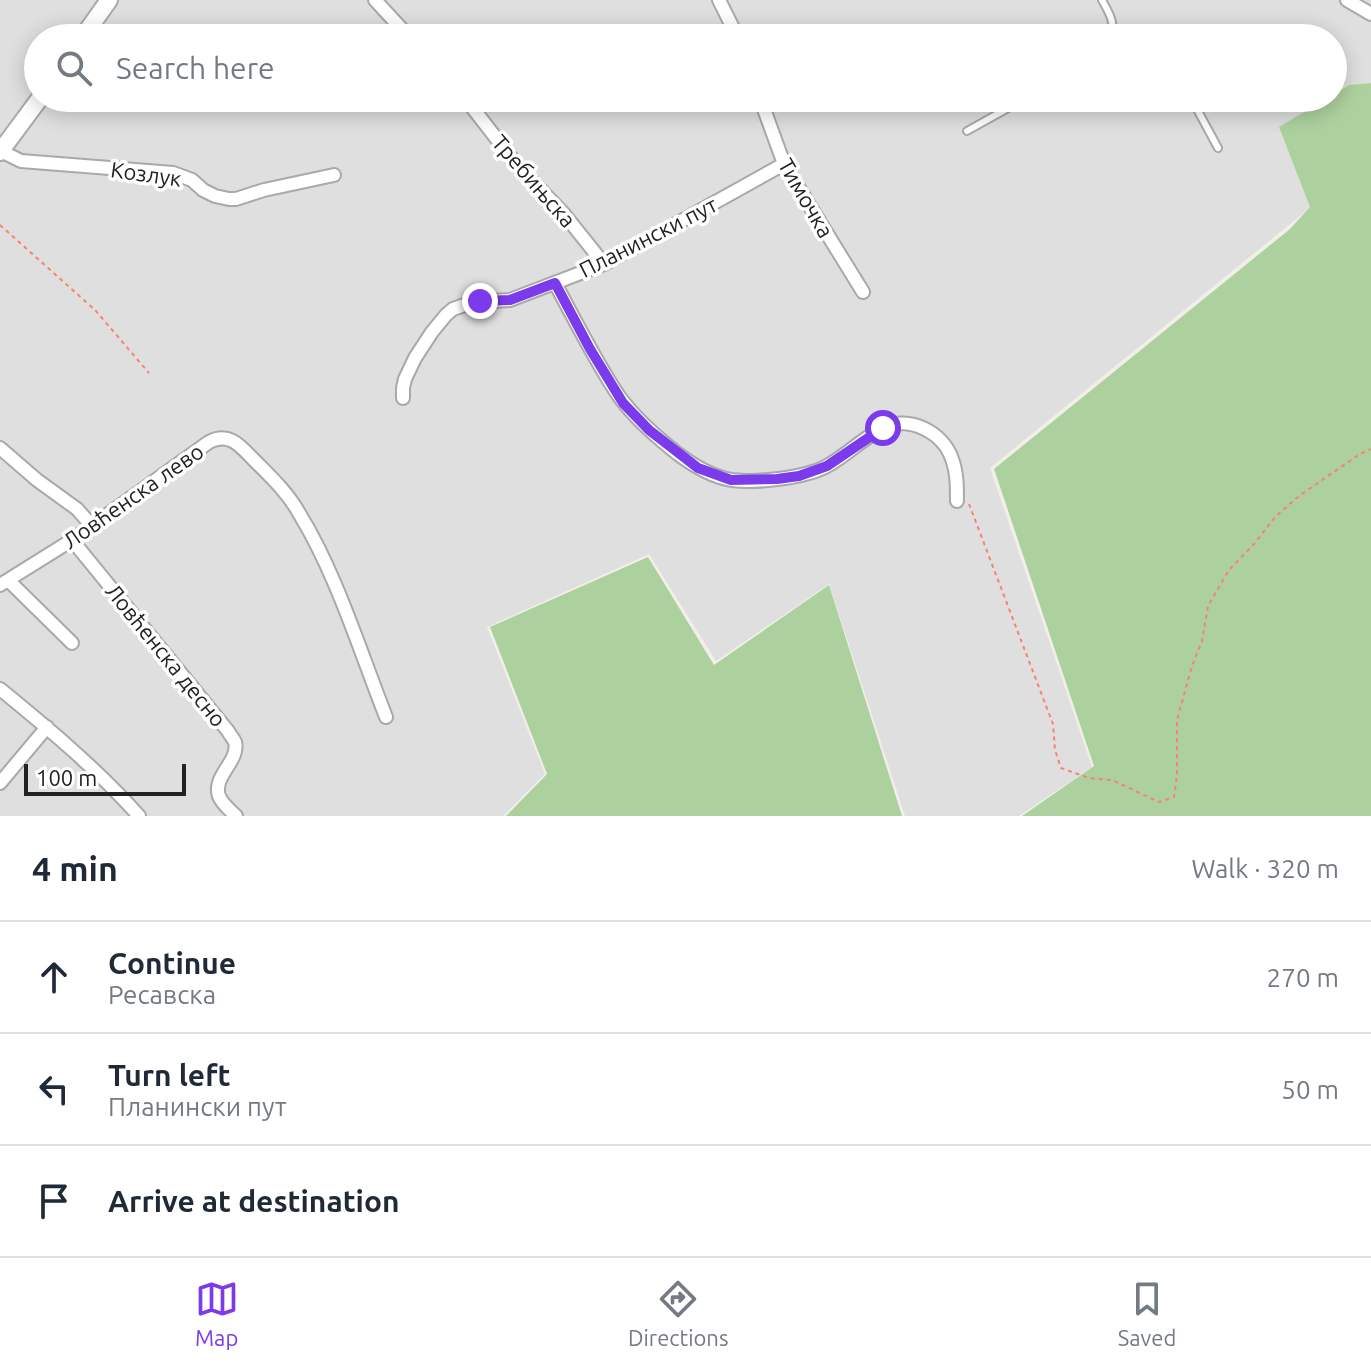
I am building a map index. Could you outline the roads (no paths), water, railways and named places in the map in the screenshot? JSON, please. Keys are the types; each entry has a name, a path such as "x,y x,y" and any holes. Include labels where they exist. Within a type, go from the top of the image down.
{"street":[{"path":"92,24 109,0"},
{"path":"375,0 397,24"},
{"path":"719,0 731,24"},
{"path":"1347,0 1371,14"},
{"path":"0,152 30,112"},
{"name":"Требињска","path":"476,112 517,165 564,214 604,264"},
{"name":"Тимочка","path":"765,112 784,164 863,292"},
{"name":"Козлук","path":"0,152 21,161 173,173 192,180 215,196 229,199 334,175"},
{"name":"Планински пут","path":"403,398 405,379 424,343 446,315 461,305 510,300 604,264 784,164"},
{"path":"555,283 623,403 649,430 698,468 731,480 799,476 827,466 883,428 911,424 931,433 948,451 955,473 957,501"},
{"name":"Ловћенска лево","path":"72,643 4,583 72,540 209,442 220,438 234,441 298,510 324,559 386,717"},
{"path":"0,448 77,509 92,526"},
{"name":"Ловћенска десно","path":"72,540 235,742 235,753 219,782 218,794 236,816"},
{"path":"0,689 114,788 139,816"},
{"path":"0,783 47,727"}],"lane":[{"path":"1102,0 1112,19 1111,24"},
{"path":"967,131 1001,112"},
{"path":"1199,112 1218,148"}]}
